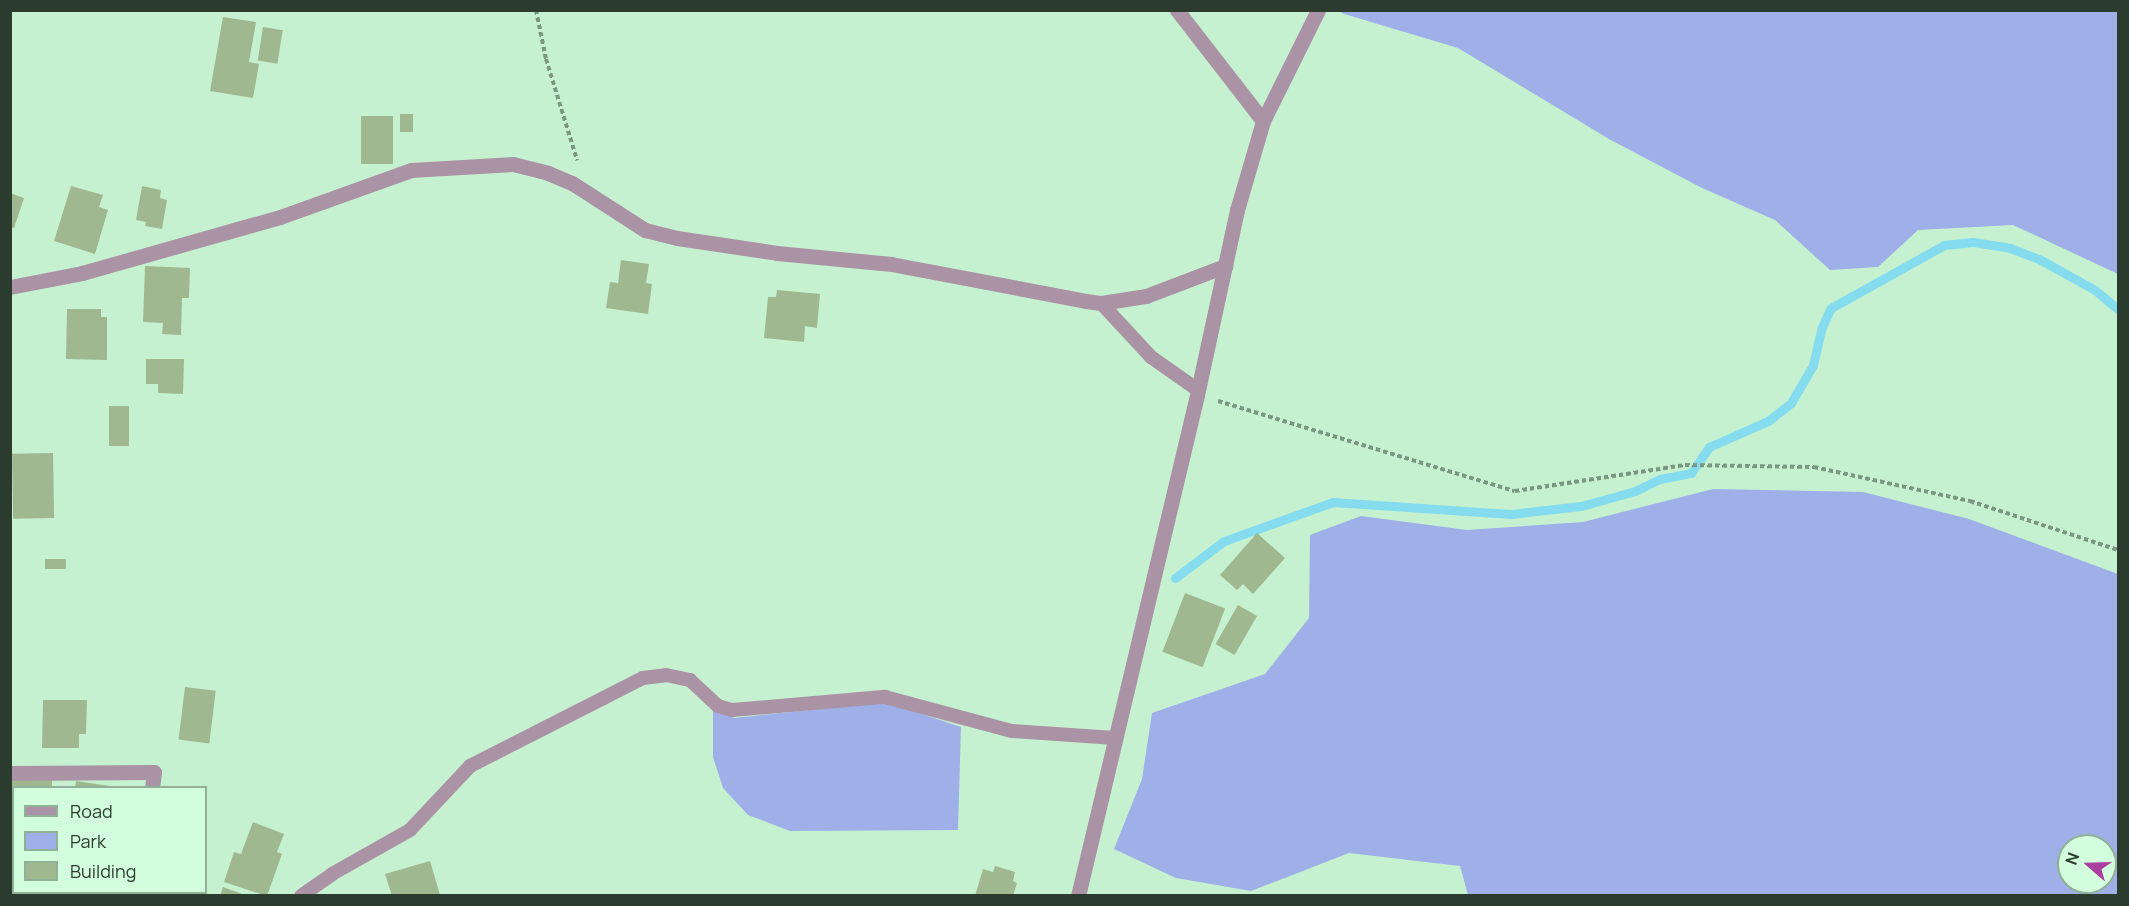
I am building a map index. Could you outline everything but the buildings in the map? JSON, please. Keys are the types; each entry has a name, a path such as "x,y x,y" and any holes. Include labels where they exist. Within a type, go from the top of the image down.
{"street":[{"path":"1177,10 1263,121"},
{"path":"1078,896 1197,392 1237,210 1263,121 1318,10"},
{"path":"10,287 82,273 280,218 411,171 513,164 548,173 590,195 645,230 677,238 777,253 891,264 1101,303 1146,296 1225,266"},
{"path":"10,773 154,772 152,786"}],"lane":[{"path":"1101,303 1151,357 1197,392"},
{"path":"301,896 332,874 410,830 470,766 644,678 666,675 690,680 718,706 732,710 885,697 1012,731 1115,738"}],"path":[{"path":"536,10 546,59 590,195"},
{"path":"1197,392 1515,491 1685,465 1814,467 1970,501 2118,550"}],"green space":[{"path":"1343,11 2118,11 2118,274 2013,225 1918,230 1878,267 1830,270 1775,220 1702,188 1609,139 1458,48 1341,13"},
{"path":"1713,489 1863,492 1969,519 2118,574 2118,895 1468,895 1460,866 1349,853 1251,891 1176,878 1114,849 1142,779 1152,713 1265,674 1309,618 1310,535 1361,516 1467,530 1583,522"},
{"path":"886,702 961,727 958,830 790,831 748,815 723,788 713,757 713,710 734,718"}],"waterway":[{"path":"1175,578 1224,541 1333,502 1511,514 1581,506 1635,491 1660,479 1691,473 1709,447 1768,421 1791,403 1813,365 1822,327 1831,308 1944,245 1973,242 2010,248 2041,260 2095,290 2118,309"}]}
